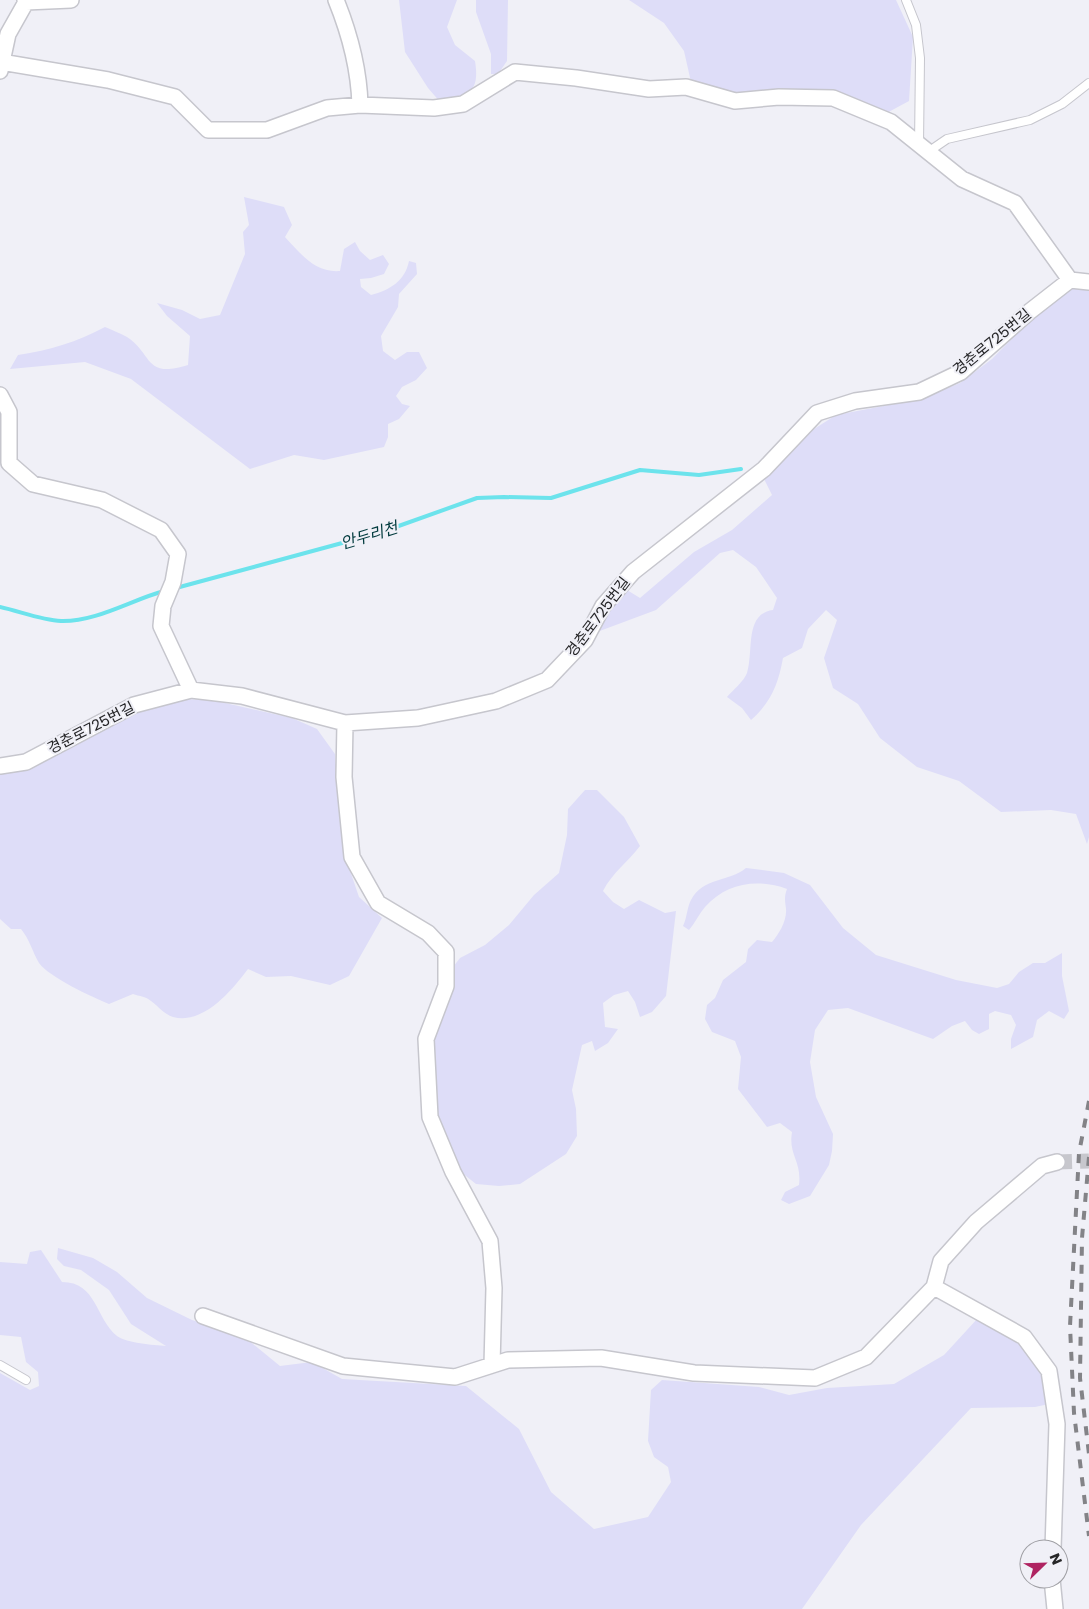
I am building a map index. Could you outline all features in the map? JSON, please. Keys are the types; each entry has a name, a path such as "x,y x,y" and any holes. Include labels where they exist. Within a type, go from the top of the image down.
{"street":[{"path":"71,0 26,1 8,34 0,67 108,80 175,98 208,130 267,130 327,108 360,105 434,108 463,104 515,72 576,78 649,89 686,87 735,101 779,97 833,98 890,122 962,179 1015,202 1070,280 1089,282"},
{"path":"336,0 345,22 360,89 360,105"},
{"name":"경춘로725번길","path":"0,766 26,762 134,705 191,690 242,696 345,723 418,718 488,703 547,680 585,640 603,606 632,572 764,469 817,413 855,401 919,392 961,372 1029,312 1070,280"},
{"path":"0,395 9,412 9,463 33,484 102,500 161,530 178,554 173,582 163,606 161,626 191,690"},
{"path":"345,723 344,778 352,857 378,903 428,933 446,952 446,986 426,1039 430,1117 453,1172 490,1241 494,1288 492,1365"},
{"path":"203,1316 343,1366 455,1377 508,1360 601,1358 694,1372 815,1378 866,1357 934,1288 941,1260 976,1222 1042,1166 1057,1162"},
{"path":"934,1288 1024,1337 1049,1371 1057,1424 1053,1539"},
{"path":"1053,1589 1055,1609"}],"lane":[{"path":"906,0 916,25 919,50 923,148 947,139 1030,120 1062,104 1089,83"},
{"path":"0,1365 26,1380"}],"shaded area":[{"path":"399,0 457,0 447,27 455,45 475,61 476,71 474,86 465,95 441,103 428,88 405,52"},
{"path":"476,0 508,0 507,61 498,74 491,74 491,54 476,12"},
{"path":"629,0 896,0 913,37 909,101 883,115 828,90 748,93 743,98 691,82 684,51 664,23"},
{"path":"244,197 284,207 292,225 285,237 309,261 323,269 340,271 344,249 355,242 360,251 370,260 383,255 389,264 384,274 360,279 361,287 371,295 396,284 404,274 409,261 416,263 417,274 399,294 398,307 381,336 383,351 395,360 407,352 419,352 427,368 416,380 402,387 396,396 402,404 410,406 399,419 388,424 388,437 384,447 324,460 294,455 250,469 131,379 85,362 10,369 18,355 63,345 105,327 127,337 156,367 174,369 188,365 190,336 167,316 157,303 182,310 200,319 220,315 245,254 243,232 249,225"},
{"path":"1075,285 1089,288 1089,837 1087,844 1076,814 1051,810 1001,812 959,781 917,767 880,738 858,704 833,688 824,658 837,620 826,610 808,629 802,648 783,658 779,677 769,700 751,720 742,708 727,697 746,676 752,635 758,618 764,613 773,610 777,598 756,567 733,550 720,553 656,610 597,632 600,622 627,590 640,598 694,552 732,530 772,495 764,479 811,431 836,415 921,399 960,383 992,359 1052,298"},
{"path":"182,699 212,700 292,718 317,729 335,754 343,850 359,897 382,918 349,976 330,985 291,976 266,977 248,969 225,996 206,1011 196,1016 173,1017 143,997 133,994 109,1004 71,986 39,963 27,937 21,929 11,929 0,919 0,771 125,716"},
{"path":"585,790 597,790 624,817 640,846 603,891 613,902 624,909 639,900 665,913 676,911 666,996 652,1012 640,1017 635,1002 628,991 614,995 603,1003 605,1027 618,1029 608,1043 595,1051 592,1041 582,1045 572,1090 576,1109 577,1136 566,1154 520,1184 499,1186 476,1184 461,1172 444,1139 435,1103 429,1045 453,967 460,958 485,945 509,925 534,895 559,873 567,835 568,809"},
{"path":"746,868 784,873 810,885 843,928 876,955 956,980 997,988 1009,984 1019,972 1033,963 1045,963 1062,953 1062,976 1069,1011 1064,1019 1049,1011 1037,1020 1033,1037 1011,1049 1011,1039 1016,1025 1011,1015 995,1011 989,1014 989,1029 979,1034 972,1030 965,1021 952,1026 933,1039 848,1008 828,1010 815,1030 810,1062 816,1097 833,1134 832,1151 829,1165 810,1196 789,1204 781,1200 785,1192 799,1185 799,1170 791,1140 792,1132 780,1123 767,1127 738,1089 741,1057 735,1041 712,1032 705,1019 707,1005 715,998 723,980 746,962 748,949 757,940 772,942 777,935 785,918 785,896 787,889 764,884 743,885 732,888 713,899 689,930 683,926 690,903 702,887 732,876"},
{"path":"58,1248 93,1258 117,1272 147,1298 192,1320 242,1335 280,1366 312,1362 342,1379 466,1386 519,1429 551,1492 594,1529 648,1517 671,1482 668,1467 654,1457 648,1441 651,1390 662,1380 759,1387 789,1395 827,1388 894,1384 944,1355 978,1318 1014,1336 1040,1373 1049,1404 1035,1407 971,1408 861,1525 802,1609 0,1609 0,1373 30,1390 39,1386 38,1372 26,1362 21,1337 0,1335 0,1262 27,1264 30,1252 41,1250 62,1282 74,1284 89,1294 110,1329 117,1336 133,1342 166,1346 131,1324 109,1290 81,1270 64,1266 57,1259"}],"waterway":[{"name":"안두리천","path":"176,588 379,533 477,498 551,498 640,470 699,475 741,469"},
{"name":"안두리천","path":"0,607 46,619 74,620 100,614 164,591"}],"tunnel":[{"path":"1057,1162 1089,1161"}],"railway":[{"path":"1089,1101 1079,1153 1070,1326 1074,1413 1089,1536"},
{"path":"1089,1157 1082,1238 1080,1378 1089,1454"}]}
